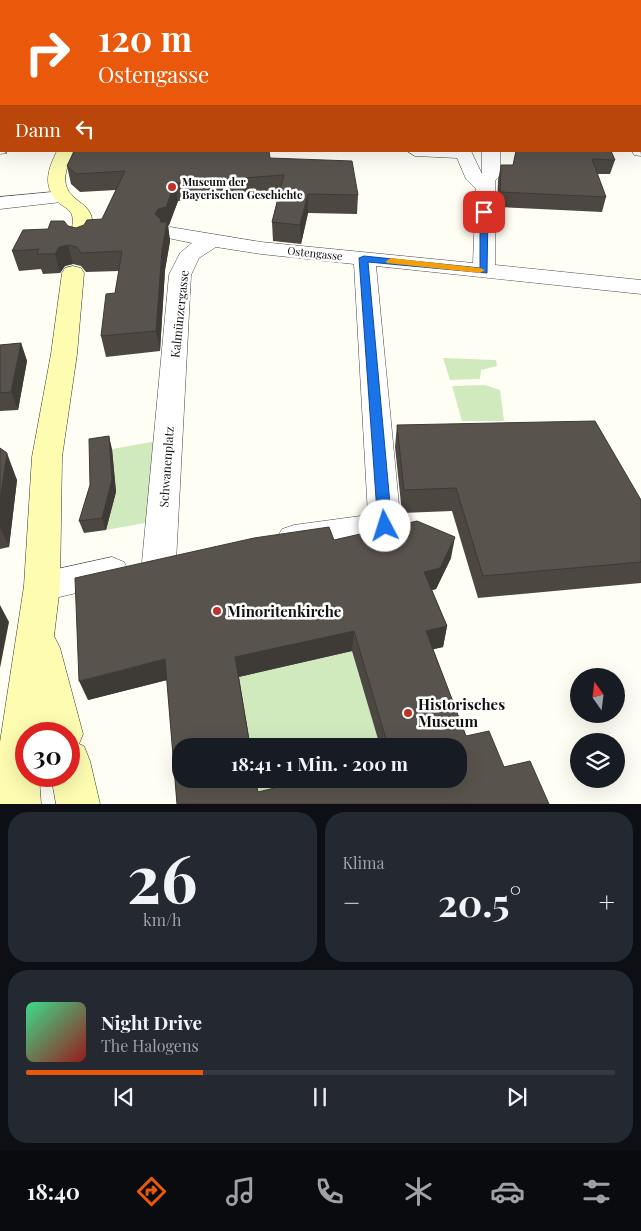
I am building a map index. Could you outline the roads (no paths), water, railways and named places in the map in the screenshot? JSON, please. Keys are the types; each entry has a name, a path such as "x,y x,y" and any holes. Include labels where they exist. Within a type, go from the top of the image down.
{"street":[{"path":"66,152 56,176 58,190 63,197 79,209 82,230"},
{"path":"440,152 464,153 475,179 486,188"},
{"path":"484,271 486,180 491,175 491,153"},
{"path":"0,204 63,197"},
{"name":"Ostengasse","path":"170,233 212,241 641,287"},
{"name":"Kalmünzergasse","path":"173,372 180,275 185,261 191,252 212,241"},
{"path":"266,543 336,531 385,526 364,258"},
{"path":"19,804 17,770 37,634 42,586 47,457 64,354 73,273"},
{"name":"Schwanenplatz","path":"42,586 174,560 173,372"},
{"path":"37,634 59,722"},
{"path":"74,787 78,804"}],"place":[{"name":"Museum der Bayerischen Geschichte","path":"172,187"},
{"name":"Minoritenkirche","path":"217,611"},
{"name":"Historisches Museum","path":"408,713"}]}
